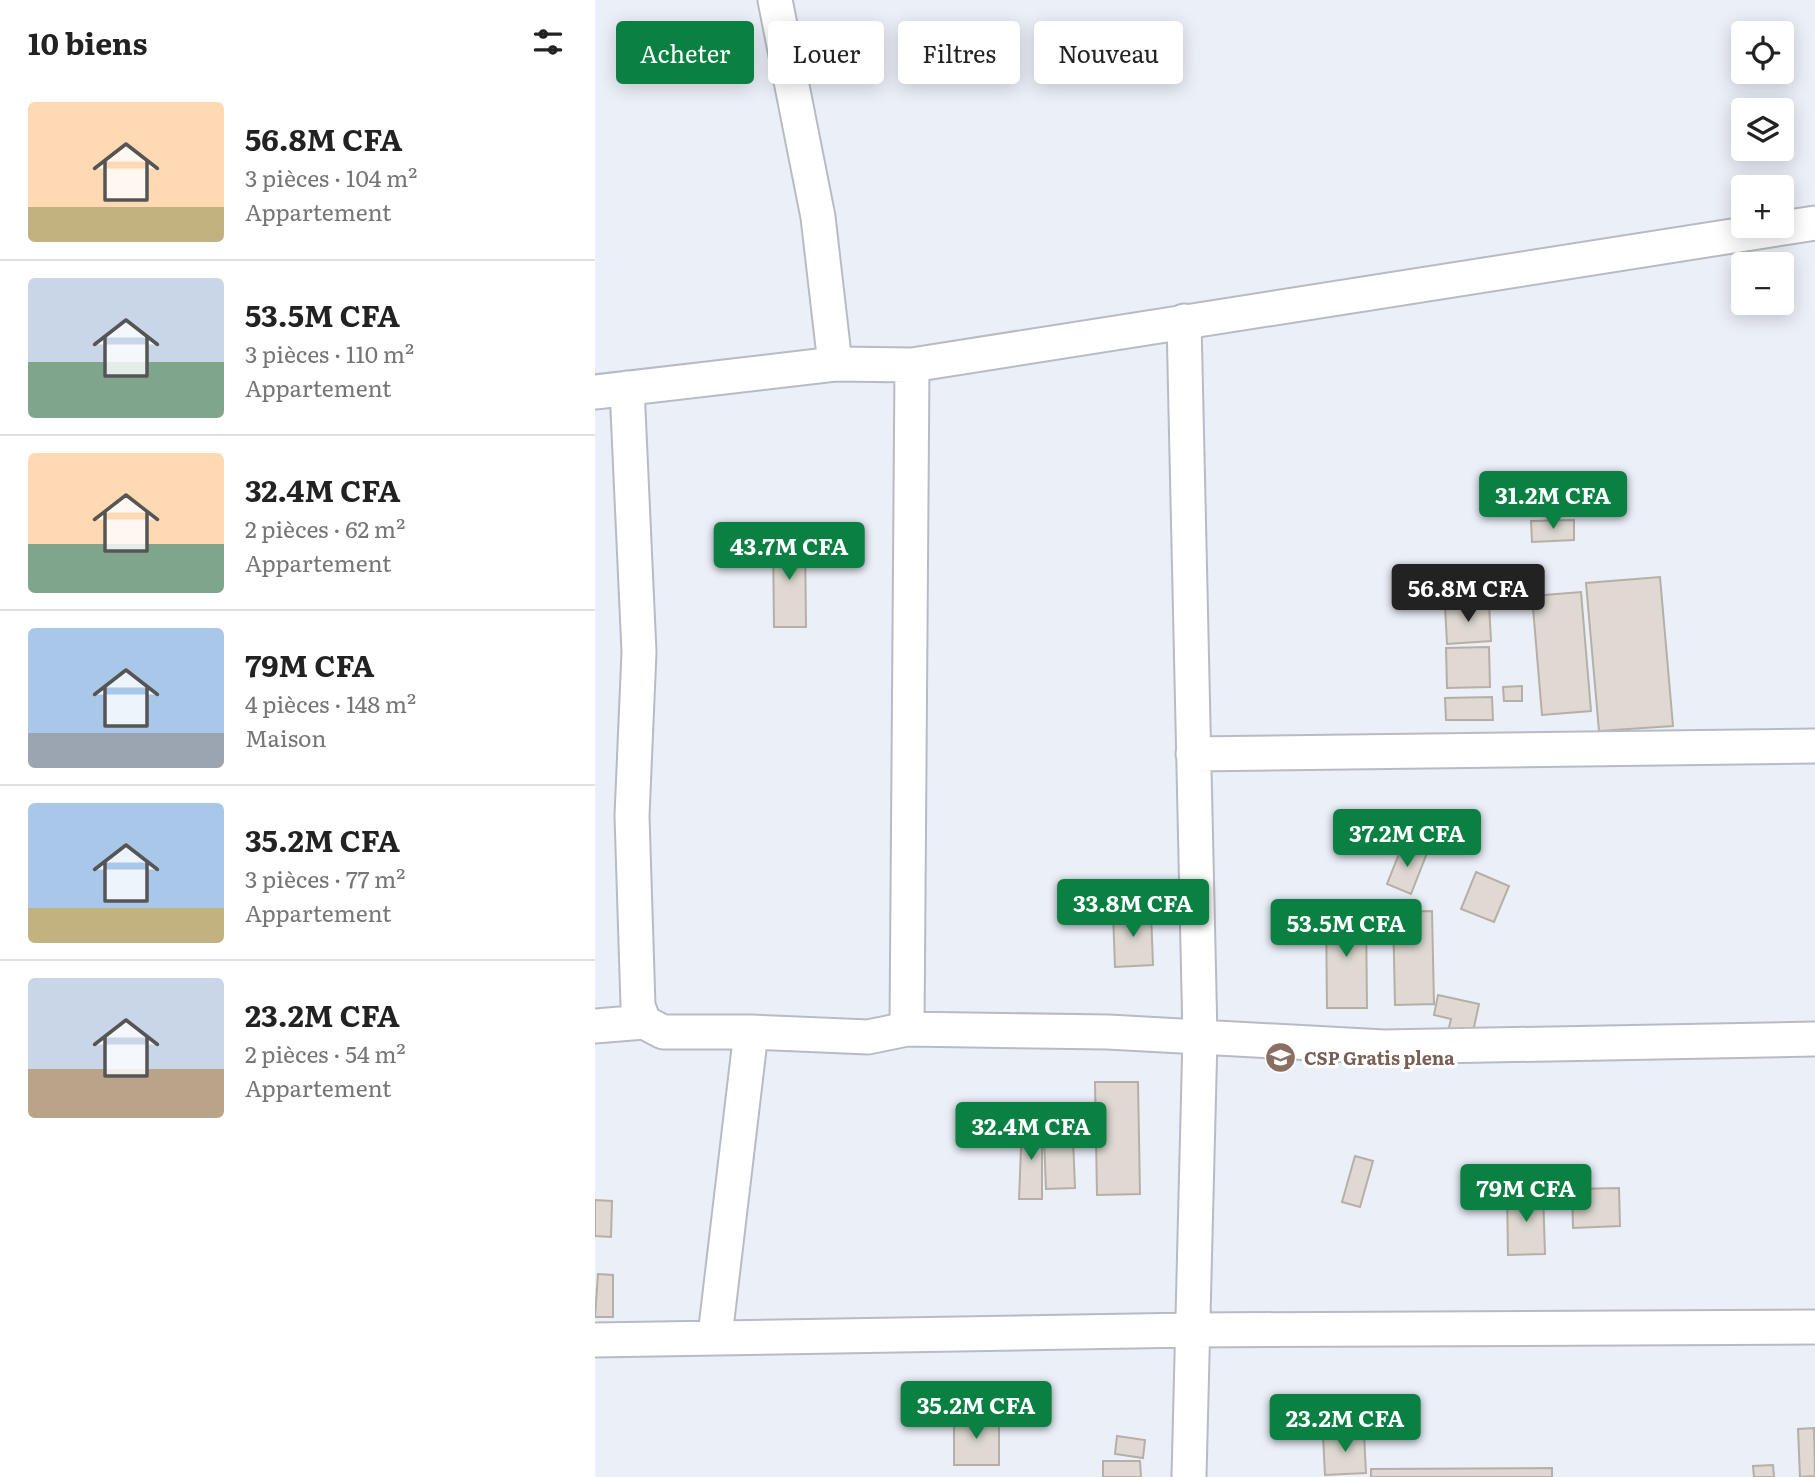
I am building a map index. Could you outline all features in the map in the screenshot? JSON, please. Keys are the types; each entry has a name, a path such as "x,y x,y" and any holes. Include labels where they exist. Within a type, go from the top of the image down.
{"street":[{"path":"775,0 817,217 835,363"},
{"path":"643,1022 638,1006 632,816 639,652 611,390 835,363 912,365 1815,223"},
{"path":"1184,321 1200,1037 1189,1477"},
{"path":"907,1029 912,365"},
{"path":"1193,754 1815,746"},
{"path":"595,1026 643,1022 663,1032 751,1032 868,1037 907,1029 1083,1031 1384,1047 1815,1039"},
{"path":"715,1336 751,1032"},
{"path":"595,1340 1192,1330 1815,1327"}],"building":[{"path":"1574,520 1574,540 1532,542 1531,521"},
{"path":"773,538 805,538 806,627 774,627"},
{"path":"1660,577 1673,726 1599,731 1586,583"},
{"path":"1581,592 1591,711 1542,715 1532,596"},
{"path":"1489,604 1491,641 1447,644 1445,606"},
{"path":"1489,647 1490,687 1447,688 1446,648"},
{"path":"1522,686 1522,701 1504,701 1503,687"},
{"path":"1492,697 1493,720 1446,720 1445,698"},
{"path":"1403,844 1427,853 1411,894 1387,884"},
{"path":"1476,872 1509,886 1494,922 1461,909"},
{"path":"1326,911 1366,911 1367,1008 1327,1008"},
{"path":"1432,911 1434,1004 1395,1005 1393,912"},
{"path":"1151,912 1153,965 1115,967 1113,913"},
{"path":"1438,995 1479,1004 1471,1041 1447,1036 1451,1019 1434,1015"},
{"path":"1095,1082 1138,1082 1140,1194 1097,1195"},
{"path":"1072,1114 1075,1188 1046,1189 1043,1115"},
{"path":"1042,1123 1042,1199 1019,1199 1022,1124"},
{"path":"1355,1156 1373,1161 1360,1207 1342,1202"},
{"path":"1619,1188 1620,1226 1573,1228 1572,1189"},
{"path":"1543,1192 1545,1254 1508,1255 1507,1193"},
{"path":"595,1200 612,1201 611,1237 595,1236"},
{"path":"598,1274 613,1275 613,1317 595,1317"},
{"path":"954,1417 999,1417 999,1465 954,1465"},
{"path":"1814,1428 1815,1476 1800,1477 1798,1429"},
{"path":"1364,1434 1366,1473 1325,1475 1323,1436"},
{"path":"1117,1436 1145,1440 1143,1458 1115,1454"},
{"path":"1103,1461 1140,1461 1141,1477 1103,1477"},
{"path":"1773,1465 1774,1477 1754,1477 1753,1466"},
{"path":"1552,1468 1552,1477 1371,1477 1371,1469"}],"place":[{"name":"CSP Gratis plena","path":"1281,1057"}]}
